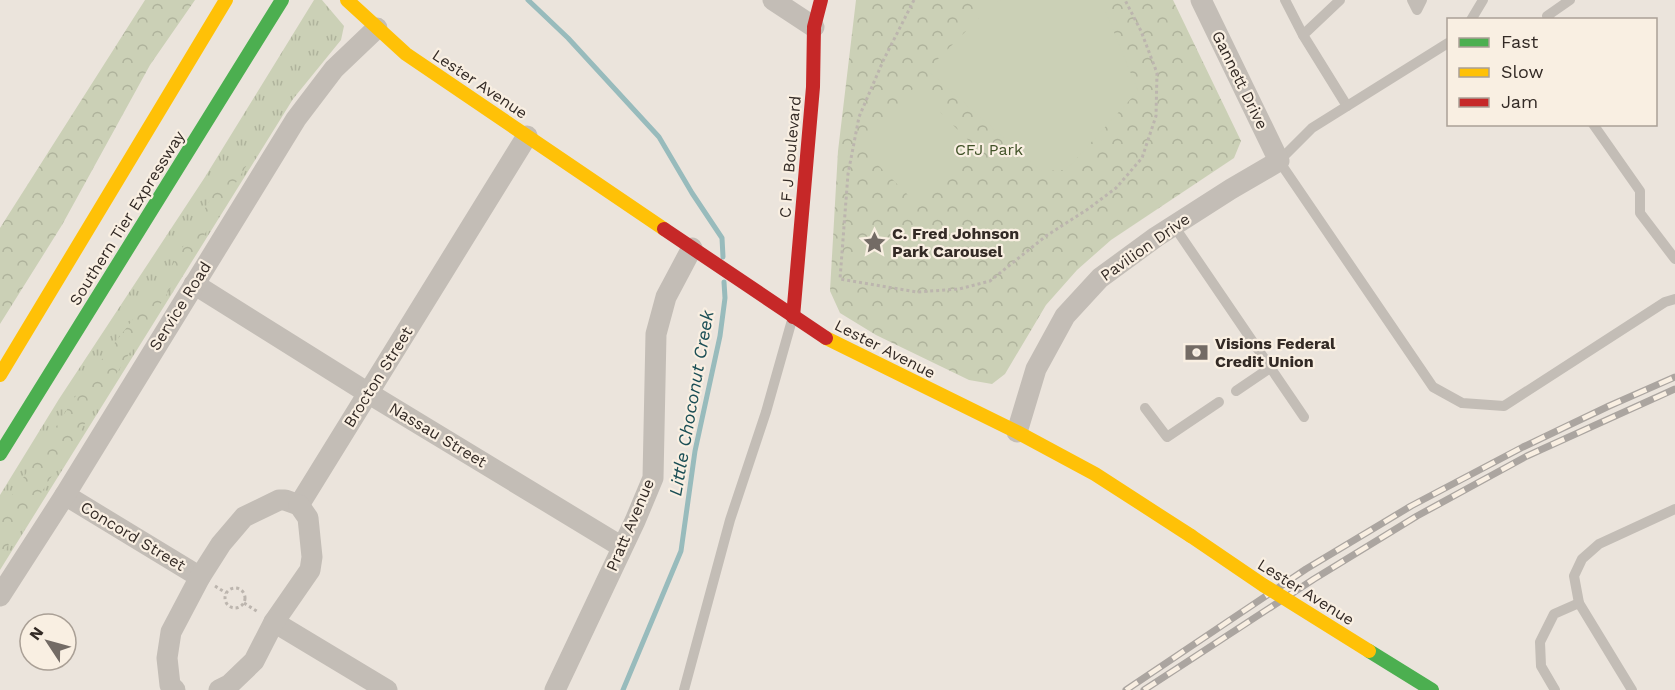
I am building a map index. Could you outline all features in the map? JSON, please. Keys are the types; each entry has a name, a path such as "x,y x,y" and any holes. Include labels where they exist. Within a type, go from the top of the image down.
{"main road":[{"name":"Southern Tier Expressway","path":"0,375 226,0"},
{"name":"Southern Tier Expressway","path":"0,454 282,0"},
{"name":"Lester Avenue","path":"347,0 406,54 696,252 837,345 1017,432 1095,474 1263,585 1432,690"},
{"name":"C F J Boulevard","path":"793,317 813,87 814,27 821,0"}],"street":[{"path":"773,0 814,27"},
{"name":"Gannett Drive","path":"1200,0 1279,161"},
{"name":"Service Road","path":"0,596 65,495 296,119 333,69 376,28"},
{"name":"Brocton Street","path":"299,505 527,136"},
{"name":"Pavilion Drive","path":"1017,432 1036,369 1065,316 1100,278 1174,226 1279,161"},
{"name":"Pratt Avenue","path":"555,690 653,478 656,334 666,297 696,252"},
{"name":"Nassau Street","path":"194,284 622,547"},
{"name":"Concord Street","path":"65,495 200,577"},
{"path":"174,690 170,685 167,658 171,632 200,577 221,544 244,517 279,500 299,505 308,518 312,557 310,570 274,622 254,661 229,685 219,690"},
{"path":"274,622 387,690"}],"lane":[{"path":"1285,0 1303,35 1347,106"},
{"path":"1303,35 1340,0"},
{"path":"1412,0 1417,10 1422,0"},
{"path":"1472,18 1483,0"},
{"path":"1548,18 1547,16 1570,0"},
{"path":"1447,44 1312,128 1279,161 1433,387 1462,403 1504,406 1665,302 1675,298"},
{"path":"1594,126 1640,191 1640,213 1675,259"},
{"path":"1174,226 1304,417"},
{"path":"684,690 730,520 766,412 793,317"},
{"path":"1236,391 1270,368"},
{"path":"1145,408 1167,437 1219,402"},
{"path":"1632,690 1579,603 1574,576 1582,559 1599,544 1675,509"},
{"path":"1555,690 1541,666 1540,642 1554,614 1579,603"}],"path":[{"path":"914,0 883,61 859,117 848,174 840,279 917,292 959,289 990,281 1046,236 1116,188 1142,158 1156,116 1157,73 1141,31 1125,0"},
{"path":"240,589 244,593 245,598 240,607 230,607 226,603 225,598 230,590 240,589"}],"green space":[{"path":"145,0 195,0 150,65 62,225 0,324 0,228"},
{"path":"314,0 322,0 344,26 341,40 293,99 0,570 0,495 59,399 205,177"},
{"name":"CFJ Park","path":"856,0 1173,0 1241,141 1234,158 1111,240 1077,270 1046,305 1005,374 992,384 969,380 876,335 840,313 830,291 838,151"},
{"path":"1001,0 1085,0 1105,10 1138,91 1066,170 1041,171 927,70 995,2"},
{"path":"915,87 978,150 920,207 857,144"},
{"path":"241,162 248,163 0,558 0,514 86,380 165,278 226,172"}],"waterway":[{"name":"Little Choconut Creek","path":"528,0 568,38 659,137 722,238 723,257"},
{"name":"Little Choconut Creek","path":"623,690 681,551 695,451 720,336 725,298 724,282"}],"railway":[{"path":"1126,690 1306,569 1411,506 1523,447 1675,377"},
{"path":"1144,690 1314,579 1417,516 1527,456 1675,389"}],"traffic: fast":[{"path":"0,454 282,0"},
{"path":"1369,651 1432,690"}],"traffic: slow":[{"path":"0,375 226,0"},
{"path":"347,0 406,54 664,229"},
{"path":"826,338 1017,432 1095,474 1191,536"},
{"path":"1191,536 1263,585 1369,651"}],"traffic: jam":[{"path":"793,317 813,87 814,27 821,0"},
{"path":"664,229 826,338"}],"place":[{"name":"C. Fred Johnson Park Carousel","path":"874,242"},
{"name":"Visions Federal Credit Union","path":"1197,352"}]}
